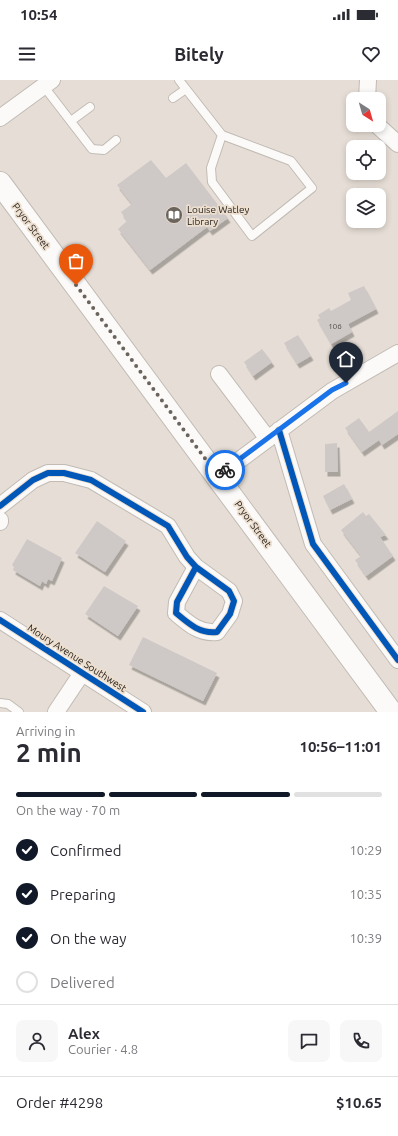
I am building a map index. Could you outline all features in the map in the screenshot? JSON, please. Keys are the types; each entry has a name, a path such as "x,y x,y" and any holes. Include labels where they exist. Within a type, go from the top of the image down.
{"main road":[{"name":"Pryor Street","path":"0,183 391,712"}],"street":[{"path":"367,92 368,80"},
{"path":"0,118 45,82"},
{"path":"385,132 398,144"},
{"path":"218,476 332,390 398,353"},
{"path":"220,374 273,434 313,544 398,660"},
{"path":"0,506 34,480 48,473 64,473 91,480 168,526 187,557 196,567"},
{"name":"Moury Avenue Southwest","path":"0,620 143,712"},
{"path":"56,712 82,673"}],"lane":[{"path":"179,80 222,135 292,161 312,188 252,236 212,182 211,168 222,135"},
{"path":"45,82 92,149 104,150 116,140"},
{"path":"173,98 186,89"},
{"path":"71,121 90,107"},
{"path":"0,703 8,704 19,712"}],"building":[{"name":"Louise Watley Library","path":"151,160 166,178 186,163 228,218 210,231 207,227 150,270 118,229 127,221 121,212 132,204 117,185"},
{"path":"364,286 376,309 348,324 352,332 331,344 317,320 320,318 318,315 329,308 331,311 351,300 348,293"},
{"path":"298,335 311,356 297,364 284,343"},
{"path":"262,349 272,362 253,376 244,362"},
{"path":"398,411 398,434 382,445 379,440 362,452 345,428 359,418 369,432"},
{"path":"337,443 338,472 325,472 325,444"},
{"path":"344,484 352,499 330,510 323,496"},
{"path":"363,512 366,516 369,514 386,535 380,537 393,556 366,576 355,560 361,556 341,530"},
{"path":"97,521 126,541 105,572 75,553"},
{"path":"27,539 62,558 52,581 48,579 46,584 42,581 40,586 13,570 14,567 12,565"},
{"path":"104,586 138,606 118,636 85,614"},
{"path":"143,637 217,673 203,701 129,665"}],"cycle path":[{"path":"279,430 313,544 398,660"},
{"path":"0,506 33,480 48,473 64,473 91,480 168,526 187,557 196,567 229,591 234,601 230,614 217,632 200,630 176,613 177,602 196,567"},
{"path":"0,620 143,712"}],"way so far":[{"path":"76,285 218,476 225,470"}],"place":[{"name":"Louise Watley Library","path":"174,215"}],"route":[{"path":"225,470 332,390 346,383"}]}
